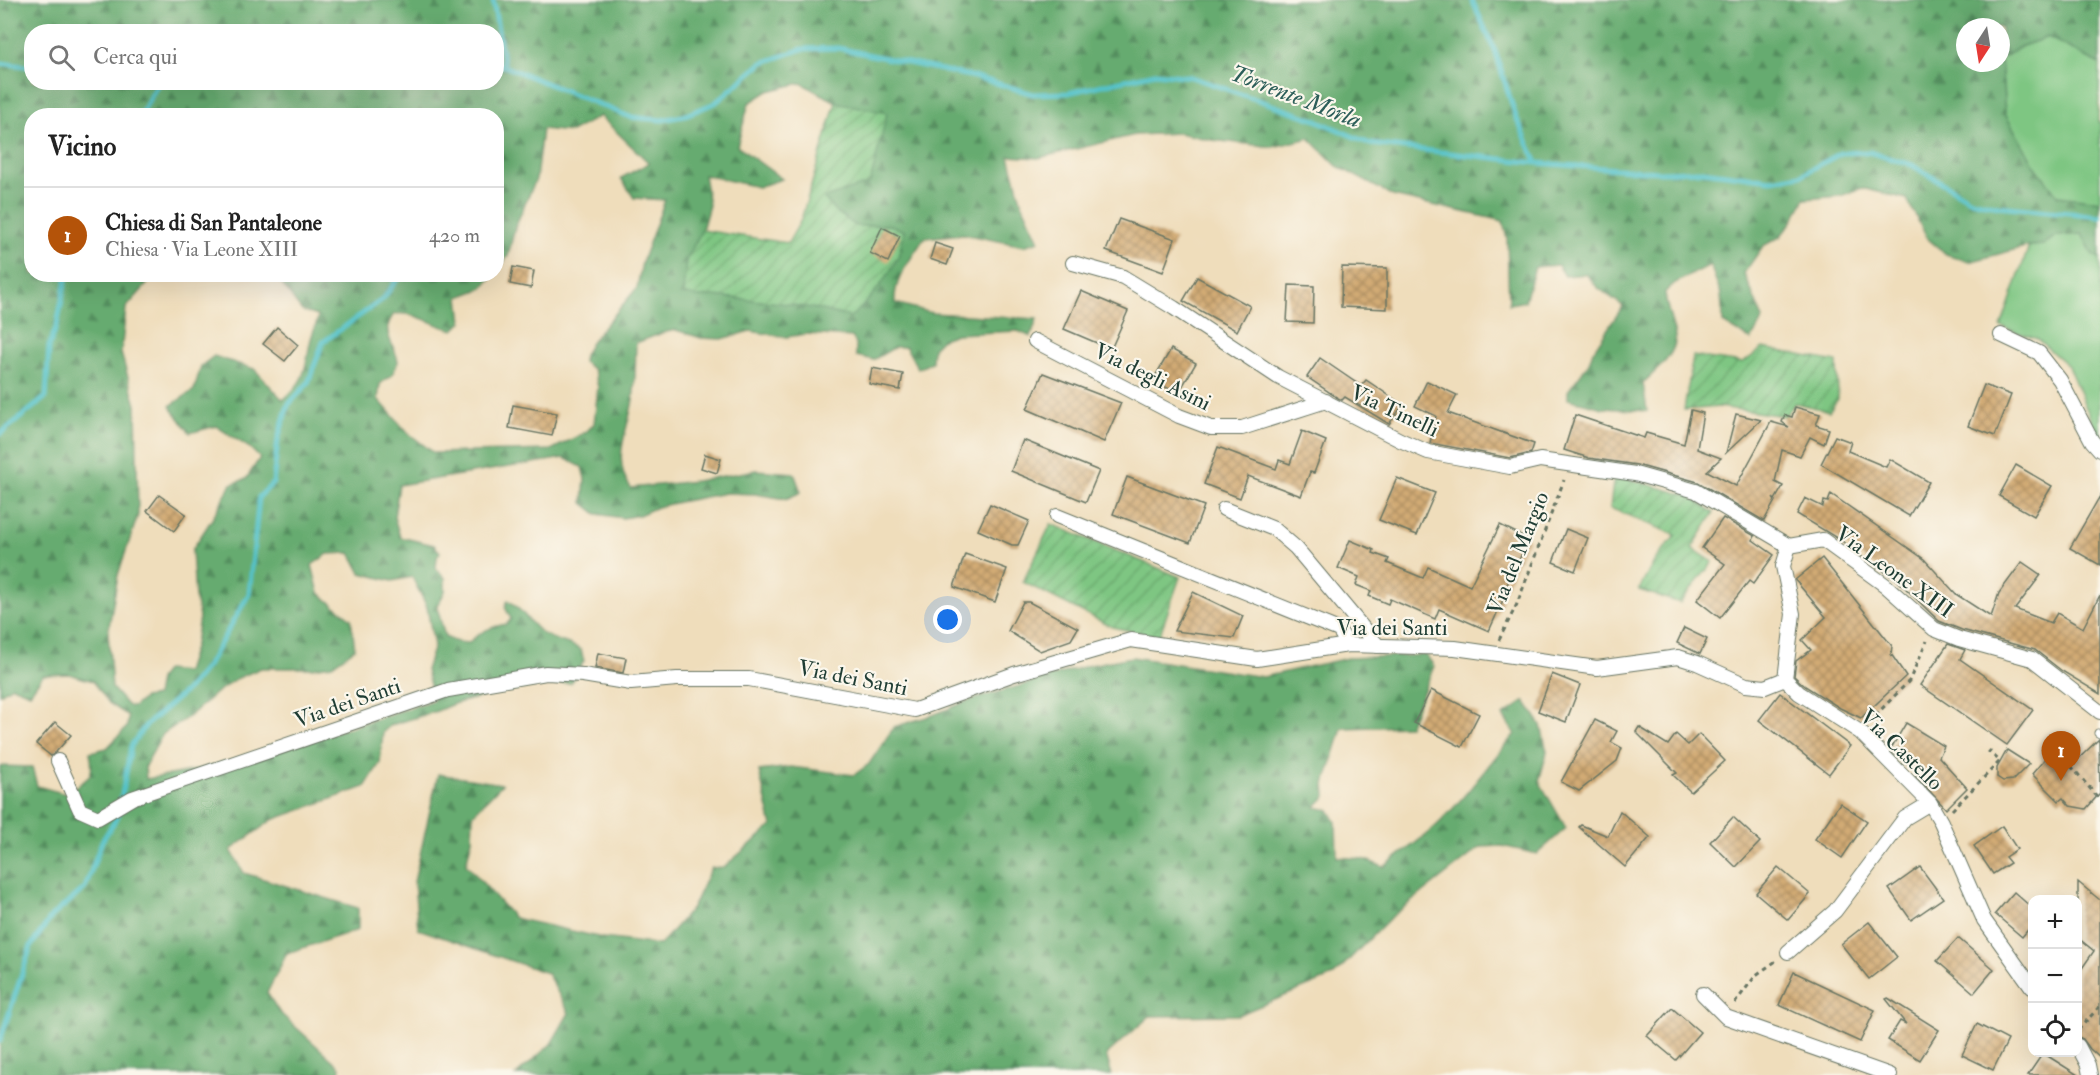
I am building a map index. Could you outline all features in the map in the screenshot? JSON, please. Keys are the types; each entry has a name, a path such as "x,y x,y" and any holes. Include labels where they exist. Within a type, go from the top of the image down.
{"street":[{"name":"Via Tinelli","path":"1073,263 1123,277 1278,377 1428,452 1510,467 1540,460 1635,474 1696,491 1789,546"},
{"path":"2001,335 2039,353 2060,380 2092,441 2100,450"},
{"name":"Via degli Asini","path":"1035,341 1179,416 1211,428 1242,428 1326,401"},
{"path":"1224,509 1274,529 1296,548 1378,646"},
{"path":"1057,516 1339,630 1348,645"},
{"name":"Via Leone XIII","path":"1789,546 1823,540 1885,585 1934,629 1959,639 2032,659 2100,712"},
{"path":"1785,680 1792,614 1783,566 1789,546"},
{"name":"Via dei Santi","path":"58,761 80,810 98,818 132,798 448,690 546,673 583,675 631,683 676,679 749,679 915,710 1014,674 1131,640 1257,659 1348,645 1455,648 1597,668 1678,657 1746,685 1765,687 1785,680"},
{"name":"Via Castello","path":"1785,680 1799,693 1860,732 1930,803 1941,822 1984,920 2028,981"},
{"path":"1788,952 1834,911 1905,818 1930,803"},
{"path":"1703,993 1726,1017 1890,1075"},
{"path":"2082,1054 2090,1075"}],"path":[{"name":"Via del Margio","path":"1492,653 1517,604 1570,464"},
{"path":"1860,732 1909,681 1934,629"},
{"path":"1941,822 2000,760 1989,752 1991,750"},
{"path":"2071,766 2100,800"},
{"path":"1726,1017 1756,975 1788,952"},
{"path":"2082,1026 2100,1006"}],"green space":[{"path":"0,0 2100,0 2100,64 2048,37 2010,53 2010,18 1956,18 1956,72 2002,72 2005,114 2035,166 2058,196 2100,201 2100,258 2093,255 2082,234 2056,236 2043,245 2029,246 1969,262 1946,254 1927,238 1907,199 1862,188 1840,196 1805,199 1780,237 1763,246 1744,273 1763,319 1751,340 1723,323 1721,294 1710,265 1675,283 1665,292 1675,342 1667,359 1643,383 1647,411 1603,408 1568,399 1568,391 1589,363 1593,351 1623,306 1597,287 1586,274 1565,276 1558,265 1535,267 1525,301 1509,304 1507,238 1503,221 1393,196 1337,166 1309,138 1273,147 1212,140 1179,133 1135,135 1038,158 1009,156 1021,201 1039,241 1024,246 963,234 924,238 900,277 895,303 932,313 1037,319 1031,337 1018,331 956,334 942,339 933,348 932,362 918,369 906,347 895,347 873,360 856,356 856,343 852,337 807,334 786,337 750,331 722,339 701,338 676,330 636,343 634,392 621,455 625,477 631,488 696,481 756,470 794,473 801,492 786,499 755,494 726,493 657,507 639,515 623,518 597,514 583,503 585,479 582,467 564,458 399,485 394,517 400,537 434,545 440,552 436,568 445,578 445,591 437,607 445,637 457,642 469,643 486,630 507,624 511,619 505,607 508,600 542,633 581,650 584,661 571,683 530,685 453,704 391,725 383,732 380,763 365,787 272,820 231,850 244,873 358,908 358,930 287,953 267,993 279,1012 340,1067 339,1075 0,1075 0,766 32,767 37,786 66,794 88,778 92,769 90,752 107,748 127,727 128,716 109,703 93,681 69,674 43,675 30,693 12,686 0,694","holes":["801,83 836,102 886,114 870,182 824,198 835,211 856,226 890,225 904,231 900,253 882,282 870,298 850,317 781,303 714,296 698,297 686,261 702,230 709,205 704,175 758,187 782,179 737,146 749,103 768,91","24,108 504,108 504,261 508,256 515,227 536,179 542,129 571,132 600,116 649,163 621,178 634,198 665,200 642,262 637,288 592,341 584,355 583,362 594,370 598,387 594,424 586,432 551,450 434,453 407,432 378,399 380,384 392,375 398,362 389,338 388,327 394,314 402,314 454,330 462,322 459,297 483,288 488,282 280,282 302,311 318,316 304,372 291,392 283,400 254,369 214,356 201,366 194,390 170,406 190,433 216,426 250,448 260,458 246,479 231,484 192,550 195,597 199,617 195,644 186,672 166,670 159,679 156,696 144,698 133,707 128,706 112,688 108,632 118,575 138,515 136,405 121,353 126,308 149,282 24,282","350,553 361,573 392,581 412,577 427,607 434,646 426,670 434,700 256,756 146,779 145,766 163,734 236,679 261,668 312,668 332,665 355,649 351,619 319,593 312,565 328,554"]},
{"path":"2048,37 2100,64 2098,122 2100,123 2100,201 2058,197 2035,166 2005,114 2002,72 2010,72 2010,53"},
{"path":"836,102 887,113 870,183 824,198 835,211 856,226 890,225 904,231 897,259 876,290 850,317 781,303 714,296 698,297 683,293 686,261 702,230 788,243 801,220"},
{"path":"2082,234 2093,254 2100,258 2100,444 2068,366 2037,339 2001,327 2029,246 2043,245 2056,236"},
{"path":"1763,348 1837,362 1838,399 1829,411 1795,403 1785,416 1719,407 1684,410 1693,356 1743,363"},
{"path":"1614,475 1690,496 1714,513 1692,548 1713,562 1680,603 1639,590 1655,560 1676,535 1610,508"},
{"path":"1051,524 1180,577 1159,637 1112,627 1023,582"},
{"path":"1426,655 1434,666 1409,726 1342,728 1325,784 1326,796 1315,807 1329,810 1336,822 1337,857 1363,859 1384,867 1430,831 1457,804 1515,734 1503,716 1525,701 1541,725 1547,752 1539,781 1566,828 1537,854 1502,846 1481,847 1389,919 1333,976 1238,1015 1150,1016 1106,1055 1112,1075 516,1075 551,1044 569,1013 547,973 418,929 414,882 438,774 502,784 473,814 472,839 466,864 514,918 603,938 660,945 692,908 711,868 724,867 772,826 759,771 791,767 854,775 869,764 894,727 965,702 1090,665 1132,657 1263,677 1348,658"}],"building":[{"path":"1119,219 1175,239 1163,272 1106,251"},
{"path":"882,227 900,236 888,262 870,253"},
{"path":"935,243 953,249 947,265 930,259"},
{"path":"513,267 534,271 531,288 510,284"},
{"path":"1342,267 1387,268 1387,309 1341,307"},
{"path":"1197,277 1250,306 1237,331 1183,301"},
{"path":"1289,285 1314,286 1313,323 1287,322"},
{"path":"1081,291 1128,311 1111,349 1064,329"},
{"path":"277,327 298,345 285,361 263,344"},
{"path":"1171,349 1196,363 1178,394 1153,380"},
{"path":"1320,358 1361,386 1366,380 1403,405 1389,424 1345,397 1342,400 1338,398 1307,377"},
{"path":"872,368 903,374 900,390 869,384"},
{"path":"1043,373 1121,403 1104,442 1027,409"},
{"path":"1427,381 1457,395 1448,413 1534,444 1531,453 1510,458 1430,443 1436,416 1415,406"},
{"path":"1984,385 2011,395 1995,436 1968,426"},
{"path":"513,405 557,413 552,436 509,428"},
{"path":"1795,407 1820,414 1816,425 1829,429 1824,444 1810,437 1800,456 1782,450 1775,482 1783,486 1775,500 1773,498 1775,501 1764,521 1698,482 1637,465 1589,458 1564,450 1575,415 1644,438 1646,433 1684,444 1691,410 1703,413 1697,449 1721,458 1707,471 1736,486 1771,422 1789,427 1782,422 1785,415 1792,417"},
{"path":"1736,414 1761,420 1726,453"},
{"path":"1302,431 1326,441 1314,473 1310,472 1301,496 1248,476 1240,498 1204,484 1218,447 1276,469 1279,460 1290,464"},
{"path":"1835,436 1851,442 1848,451 1886,467 1890,459 1929,482 1909,516 1821,464"},
{"path":"1023,440 1099,471 1086,502 1011,471"},
{"path":"705,454 721,459 717,473 701,468"},
{"path":"2016,465 2052,486 2034,516 1999,496"},
{"path":"1127,477 1204,506 1190,543 1113,514"},
{"path":"1397,478 1435,493 1417,535 1379,520"},
{"path":"1831,494 1924,559 1957,595 1991,617 1999,593 2022,562 2041,575 2015,609 2051,623 2057,613 2083,628 2100,595 2100,694 2062,671 2035,650 1962,630 1939,621 1896,579 1842,541 1797,514 1805,498 1823,507 1824,501 1828,502"},
{"path":"159,495 186,514 174,531 147,511"},
{"path":"2100,496 2100,565 2070,548"},
{"path":"990,504 1029,521 1018,545 1012,545 978,530"},
{"path":"1723,518 1755,536 1753,540 1774,555 1753,584 1749,581 1720,618 1697,600 1725,564 1702,548"},
{"path":"1500,525 1529,539 1500,599 1503,600 1489,631 1439,609 1435,619 1390,599 1388,604 1369,596 1371,591 1356,585 1359,577 1338,568 1350,540 1389,559 1387,563 1423,578 1428,567 1470,586"},
{"path":"1566,529 1588,538 1575,571 1553,562"},
{"path":"965,554 1007,569 995,602 954,587"},
{"path":"1822,558 1892,646 1891,654 1906,676 1861,718 1840,708 1805,686 1794,676 1796,661 1811,650 1802,640 1826,617 1795,580"},
{"path":"1193,592 1243,616 1234,638 1174,631"},
{"path":"1023,602 1029,602 1078,628 1071,640 1040,651 1008,631"},
{"path":"1684,628 1707,639 1700,654 1677,643"},
{"path":"1948,644 1965,650 1960,659 2033,710 2007,745 1920,685"},
{"path":"598,653 626,658 623,673 595,668"},
{"path":"1552,674 1580,685 1566,722 1538,711"},
{"path":"1431,690 1479,714 1462,747 1414,723"},
{"path":"1780,693 1850,746 1829,774 1759,720"},
{"path":"1595,720 1617,731 1611,742 1622,748 1617,761 1579,791 1561,782"},
{"path":"55,722 71,735 51,756 36,744"},
{"path":"1906,723 1944,746 1939,757 1967,788 1946,809 1916,776 1919,772 1890,750"},
{"path":"1639,727 1668,745 1676,734 1688,745 1699,734 1725,761 1691,792 1673,775 1677,773 1636,732"},
{"path":"2099,739 2100,793 2086,809 2070,806 2063,798 2059,801 2032,774 2055,747 2071,766"},
{"path":"2007,750 2029,764 2013,780 2003,781 1997,777 1997,768"},
{"path":"1840,803 1867,821 1842,858 1815,839"},
{"path":"1620,811 1650,837 1625,867 1579,827 1581,825 1608,836"},
{"path":"1733,817 1760,842 1736,867 1710,842"},
{"path":"2002,826 2017,849 2005,857 2010,863 1993,874 1974,846"},
{"path":"1778,867 1810,894 1788,920 1756,893"},
{"path":"1920,867 1943,898 1911,920 1889,889"},
{"path":"2078,882 2100,900 2100,1058 2082,1039 2082,968 2094,951 2082,941 2082,895 2078,895"},
{"path":"2014,892 2028,904 2028,930 2022,937 1995,914"},
{"path":"1869,922 1897,957 1869,979 1841,944"},
{"path":"1958,938 1994,969 1974,993 1937,961"},
{"path":"1794,972 1875,1010 1860,1042 1779,1005"},
{"path":"1888,998 1939,1030 1920,1060 1888,1040 1900,1021 1906,1024 1886,999"},
{"path":"1672,1008 1700,1032 1676,1060 1647,1036"},
{"path":"1977,1024 2008,1040 1993,1070 1962,1055"},
{"path":"2040,1057 2049,1057 2078,1075 2028,1075"}],"waterway":[{"path":"493,0 497,24"},
{"path":"1472,0 1495,51 1516,117 1537,163"},
{"name":"Torrente Morla","path":"504,66 630,117 662,120 683,116 715,103 762,63 802,49 838,48 979,78 1033,94 1068,93 1155,73 1191,77 1316,120 1370,144 1537,163 1658,172 1703,171 1771,180 1801,175 1841,153 1869,152 1912,165 1971,200 1998,206 2100,216"},
{"name":"Torrente Morla","path":"0,63 24,66"},
{"path":"144,108 155,90"},
{"path":"0,434 46,397 49,346 57,325 65,282"},
{"path":"0,1041 31,946 52,916 85,888 102,841 118,816 131,746 146,725 189,688 208,665 249,594 259,497 273,483 278,439 288,405 308,383 323,342 383,299 395,282"}],"place":[{"name":"Chiesa di San Pantaleone","path":"2061,781"}]}
